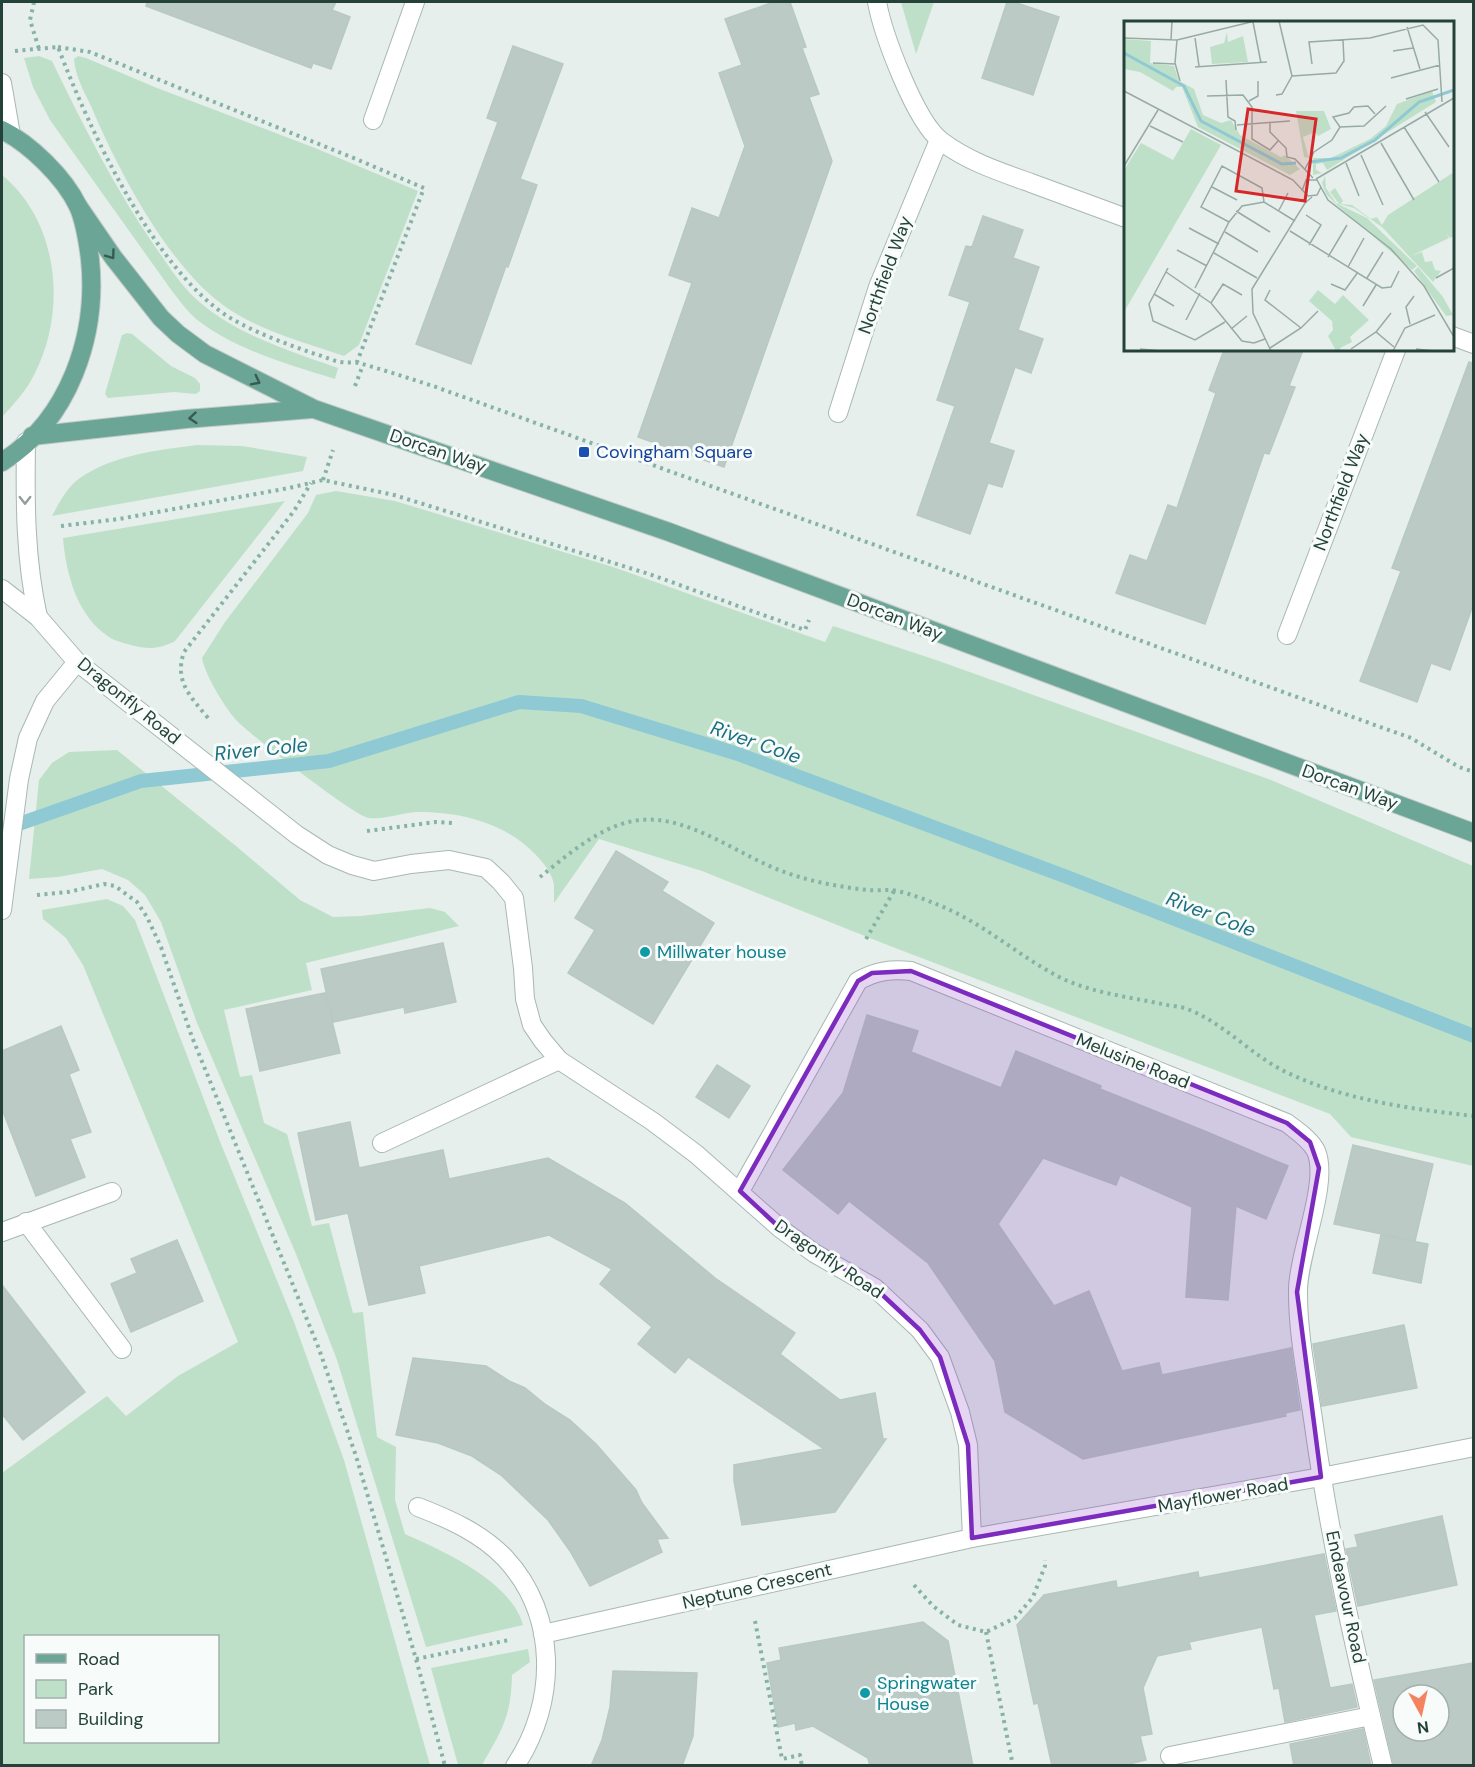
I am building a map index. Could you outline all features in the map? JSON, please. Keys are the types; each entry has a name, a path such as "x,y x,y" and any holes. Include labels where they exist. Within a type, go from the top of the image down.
{"main road":[{"name":"Dorcan Way","path":"6,132 45,162 112,257 161,318 178,334 205,354 314,409 669,532 1473,832"},
{"path":"2,462 29,439 55,408 76,371 84,347 89,323 92,273 88,244 78,206"},
{"name":"Dorcan Way","path":"29,439 186,419 314,409"}],"street":[{"path":"372,120 415,2"},
{"path":"878,2 880,18 898,68 919,113 939,140 983,166 1124,218"},
{"path":"2,83 6,132"},
{"name":"Northfield Way","path":"838,413 878,286 939,140"},
{"path":"1454,337 1473,344"},
{"name":"Northfield Way","path":"1287,635 1396,351"},
{"path":"29,439 26,532 30,575 38,617"},
{"name":"Dragonfly Road","path":"2,589 38,617 77,662 297,835 328,855 374,871 449,860 486,868 501,882 513,898 525,999 532,1024 559,1060 652,1121 696,1154 780,1229 813,1253 875,1288 920,1330 940,1356 960,1412 968,1445 972,1538"},
{"path":"4,894 19,779 28,738 45,701 77,662"},
{"name":"Melusine Road","path":"858,981 873,973 891,969 911,971 1287,1123 1310,1142 1316,1152 1319,1168 1317,1193 1299,1267 1299,1323 1321,1478"},
{"path":"740,1191 858,981"},
{"path":"382,1143 559,1060"},
{"path":"2,1232 112,1192"},
{"path":"26,1222 122,1348"},
{"name":"Mayflower Road","path":"972,1538 1321,1478 1473,1447"},
{"name":"Endeavour Road","path":"1321,1478 1383,1766"},
{"path":"418,1507 449,1519 476,1534 503,1556 523,1580 536,1605 548,1660 546,1689 538,1721 515,1766"},
{"name":"Neptune Crescent","path":"543,1634 972,1538"},
{"path":"1170,1756 1371,1716"}],"path":[{"path":"34,2 30,20 39,49"},
{"path":"58,47 99,143 170,260 195,291 211,305 261,334 340,362 357,362 444,390 1411,738 1473,772"},
{"path":"11,52 58,47 90,52 424,188 357,362"},
{"path":"26,532 119,519 323,480 394,495 604,560 805,630 821,589"},
{"path":"208,719 183,683 179,672 184,652 294,511 312,483"},
{"path":"513,898 564,858 602,832 622,823 662,820 681,824 761,863 811,881 869,890 894,890 938,905 980,925 1037,964 1064,979 1116,996 1187,1009 1284,1072 1331,1090 1426,1111 1473,1116"},
{"path":"4,894 55,894 104,884 115,886 137,902 147,917 192,1037 320,1349 356,1456 445,1766"},
{"path":"858,981 859,952 894,890"},
{"path":"903,1553 906,1571 917,1590 933,1606 958,1624 986,1632 1015,1618 1033,1597 1045,1566 1041,1526"},
{"path":"748,1588 782,1759 800,1755 802,1766"},
{"path":"986,1632 1013,1766"},
{"path":"416,1659 543,1634"}],"highlighted area":[{"path":"911,971 1287,1123 1310,1142 1319,1168 1297,1292 1321,1477 972,1538 968,1445 940,1357 920,1330 875,1288 781,1229 740,1191 858,981 872,973"}],"green space":[{"path":"901,2 934,2 916,54"},
{"path":"39,56 52,61 113,180 179,281 210,310 244,331 282,348 338,368 335,379 280,362 245,348 211,330 189,313 50,120 33,87 24,58"},
{"path":"78,56 315,148 418,191 359,345 344,356 282,335 237,314 202,287 164,241 130,186 80,83 74,59"},
{"path":"2,175 21,194 36,217 46,242 52,268 54,295 45,348 35,373 16,402 2,417"},
{"path":"127,333 132,334 171,366 195,378 200,384 200,391 196,394 174,392 108,398 105,394 121,338"},
{"path":"197,445 242,446 307,457 303,471 52,516 71,486 93,470 136,455"},
{"path":"336,491 395,501 613,567 825,642 833,626 936,660 1271,780 1473,866 1473,1166 1351,1137 1330,1114 890,946 702,871 599,839 554,903 553,881 544,864 523,843 496,827 482,821 451,814 413,812 369,818 360,814 303,774 237,721 216,691 202,658 225,622 308,513 316,495"},
{"path":"285,501 175,641 164,646 148,648 117,641 98,628 81,606 70,580 63,538"},
{"path":"117,750 300,900 333,917 430,908 445,912 459,926 306,963 312,990 224,1010 240,1077 252,1075 264,1123 287,1134 312,1226 329,1223 353,1313 363,1312 377,1437 396,1447 395,1500 405,1534 438,1549 474,1569 490,1581 516,1609 523,1625 426,1647 337,1360 296,1254 197,1023 161,922 145,895 128,880 102,869 58,877 29,879 39,780 52,763 69,752"},
{"path":"107,899 123,906 135,920 221,1144 294,1322 344,1460 430,1765 2,1765 2,1473 107,1396 126,1416 178,1376 238,1342 83,965 66,938 43,919 42,910"},
{"path":"528,1649 530,1662 512,1675 510,1702 504,1723 482,1765 458,1765 431,1668"}],"building":[{"path":"147,2 336,2 332,10 350,17 331,69 313,63 311,68 146,6"},
{"path":"774,2 790,2 806,47 802,48 819,94 809,97 832,161 724,467 638,437 692,283 669,275 692,208 719,218 745,146 719,73 742,65 725,19"},
{"path":"1007,2 1014,2 1059,17 1033,95 982,78"},
{"path":"513,46 563,64 520,179 537,185 471,364 416,344 498,122 487,118"},
{"path":"983,216 1023,230 1013,258 1039,267 1018,330 1043,339 1031,373 1015,367 989,443 1014,451 1002,487 988,483 970,534 917,515 955,406 937,400 970,302 949,295 966,246 972,247"},
{"path":"1224,351 1303,351 1289,386 1295,387 1269,454 1264,453 1205,624 1116,593 1130,555 1147,561 1168,505 1177,508 1216,393 1209,390"},
{"path":"1469,362 1473,363 1473,605 1450,670 1431,663 1417,702 1360,681 1401,571 1392,568"},
{"name":"Millwater house","path":"616,851 668,882 662,891 714,923 653,1024 568,973 595,930 575,918"},
{"path":"443,943 456,1002 405,1013 404,1007 333,1022 321,969"},
{"path":"325,993 340,1053 260,1071 246,1009"},
{"path":"867,1015 918,1031 911,1052 1001,1088 1016,1051 1101,1086 1100,1089 1288,1166 1266,1219 1236,1206 1228,1300 1186,1297 1192,1207 1120,1175 1116,1185 1043,1158 998,1224 1054,1306 1089,1291 1122,1371 1159,1363 1162,1375 1291,1348 1300,1410 1285,1413 1286,1416 1083,1459 1005,1412 995,1361 928,1263 849,1201 838,1214 783,1170 843,1093"},
{"path":"61,1026 79,1070 69,1074 91,1132 70,1139 85,1177 36,1196 2,1109 2,1051"},
{"path":"717,1065 750,1086 729,1118 696,1097"},
{"path":"350,1122 359,1168 443,1150 449,1179 548,1158 625,1203 715,1278 795,1333 780,1354 840,1400 875,1393 883,1439 886,1439 835,1512 742,1525 734,1481 734,1465 824,1449 688,1357 675,1373 638,1344 652,1327 600,1284 612,1269 549,1235 419,1266 425,1293 369,1305 348,1213 316,1220 298,1133"},
{"path":"1353,1145 1433,1164 1415,1241 1334,1224"},
{"path":"1381,1235 1428,1244 1421,1283 1373,1273"},
{"path":"177,1240 203,1301 131,1332 111,1284 137,1273 131,1259"},
{"path":"2,1285 85,1392 23,1440 2,1414"},
{"path":"1404,1325 1417,1388 1322,1406 1313,1344"},
{"path":"413,1358 486,1366 525,1388 570,1420 596,1444 636,1490 642,1503 668,1538 657,1539 662,1552 590,1586 570,1551 548,1520 501,1475 472,1456 438,1443 396,1435"},
{"path":"1442,1516 1457,1585 1358,1606 1346,1549 1358,1547 1355,1535"},
{"path":"1324,1554 1336,1611 1314,1615 1330,1688 1352,1684 1357,1707 1285,1722 1279,1688 1274,1689 1262,1627 1189,1642 1191,1649 1157,1656 1143,1688 1152,1734 1140,1736 1146,1760 1121,1766 1052,1766 1038,1703 1034,1704 1017,1625 1044,1595 1116,1581 1117,1588 1198,1572 1199,1578"},
{"name":"Springwater House","path":"923,1622 948,1641 973,1766 870,1766 868,1758 813,1726 796,1730 795,1723 778,1727 767,1663 781,1660 779,1648"},
{"path":"1473,1663 1473,1766 1394,1766 1374,1680"},
{"path":"613,1671 697,1673 693,1736 682,1766 591,1766 602,1740 610,1707"},
{"path":"1363,1729 1371,1766 1294,1766 1290,1744"}],"waterway":[{"name":"River Cole","path":"2,830 141,781 329,761 519,702 581,706 738,754 1067,877 1474,1036"}],"place":[{"name":"Covingham Square","path":"584,452"},
{"name":"Millwater house","path":"645,952"},
{"name":"Springwater House","path":"865,1693"}]}
